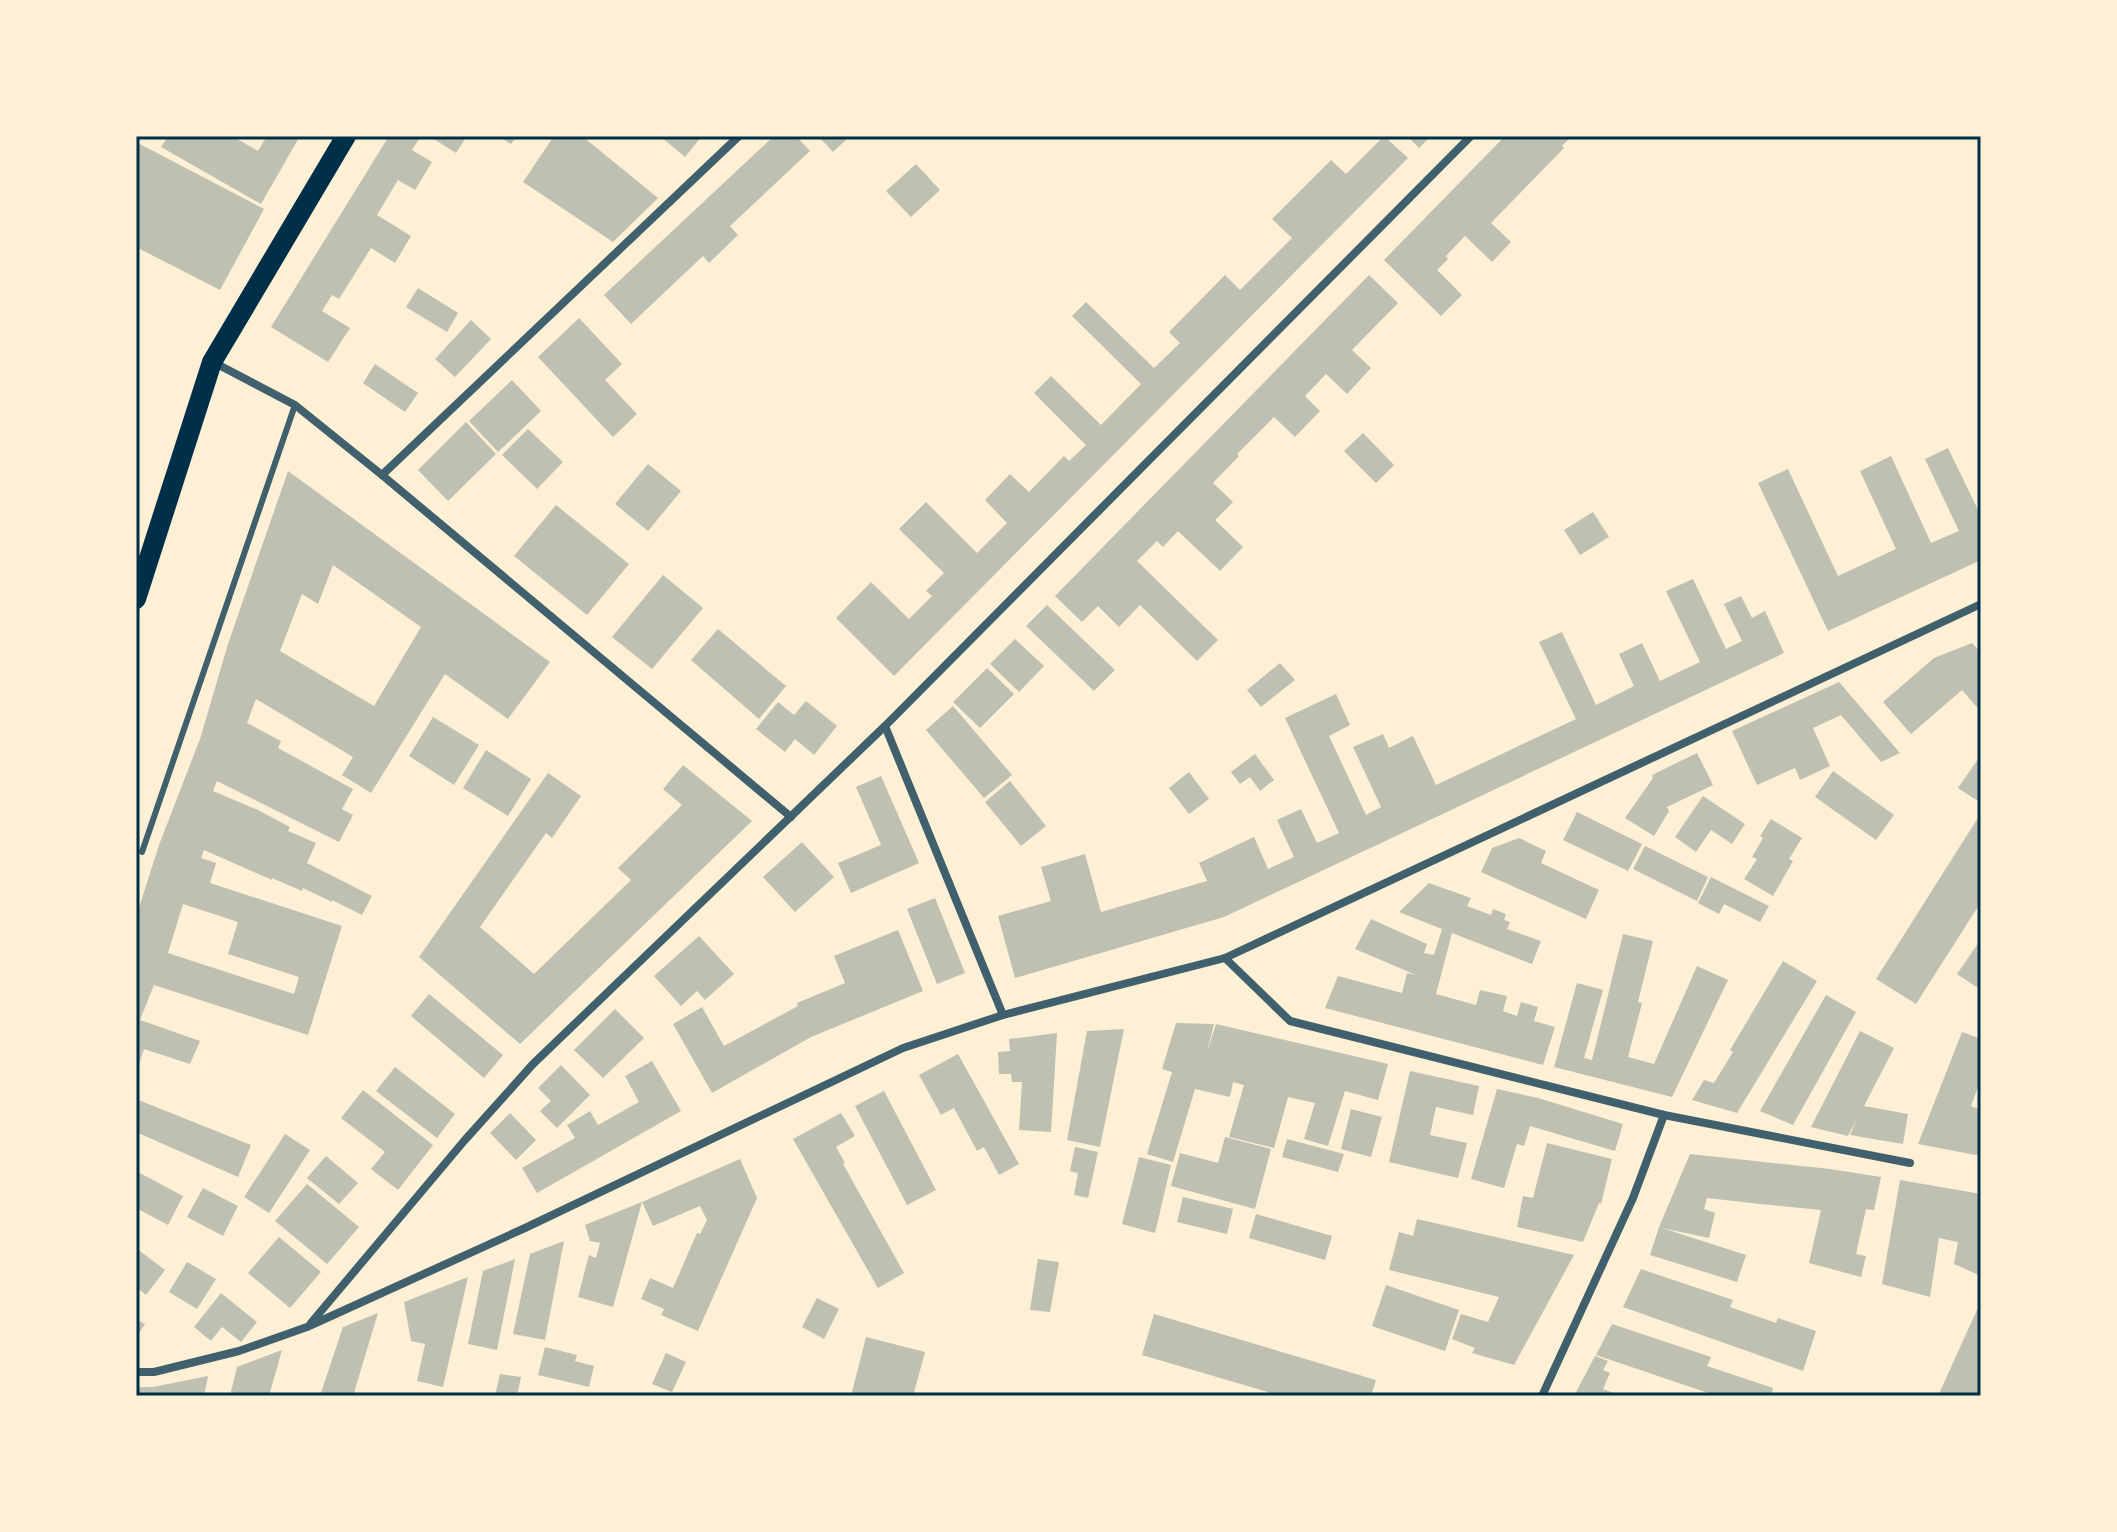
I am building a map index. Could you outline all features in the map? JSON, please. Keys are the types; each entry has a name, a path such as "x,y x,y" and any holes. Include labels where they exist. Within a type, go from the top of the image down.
{"main road":[{"path":"136,599 212,362 346,136"}],"street":[{"path":"382,475 739,136"},
{"path":"307,1327 533,1064 885,726 1471,136"},
{"path":"212,362 295,405 791,817"},
{"path":"136,1372 154,1372 239,1351 307,1327 525,1228 903,1048 1003,1015 1225,958 1981,604"},
{"path":"885,726 1003,1015"},
{"path":"1225,958 1290,1021 1664,1115 1910,1163"},
{"path":"1542,1396 1633,1198 1664,1115"}],"lane":[{"path":"142,852 295,405"}],"building":[{"path":"168,136 232,136 258,151 267,136 300,136 261,204 161,147"},
{"path":"389,136 421,136 412,150 432,162 415,190 398,180 377,215 411,236 395,263 371,248 339,299 332,295 322,311 350,328 328,362 271,327"},
{"path":"429,136 460,136 465,139 456,153"},
{"path":"498,136 517,136 511,144"},
{"path":"554,136 582,136 658,198 613,242 523,182"},
{"path":"660,136 702,136 685,157"},
{"path":"774,136 796,136 810,151 730,226 738,235 709,263 703,256 631,324 604,295"},
{"path":"818,136 850,136 833,152"},
{"path":"1384,136 1408,158 894,676 836,618 871,582 909,619 932,596 926,591 944,573 899,529 926,502 977,553 1007,523 985,500 1010,474 1029,492 1064,456 1069,461 1086,445 1034,393 1051,376 1101,425 1141,384 1072,316 1086,302 1154,368 1180,343 1169,332 1225,275 1240,290 1292,238 1272,219 1331,160 1346,174"},
{"path":"1407,136 1431,136 1419,148"},
{"path":"1505,136 1572,136 1491,223 1511,242 1492,262 1465,236 1446,256 1448,259 1437,270 1462,295 1441,316 1384,260"},
{"path":"136,142 264,209 220,290 136,247"},
{"path":"916,164 940,190 911,217 886,191"},
{"path":"1369,275 1398,303 1352,350 1371,368 1347,394 1326,374 1305,396 1320,411 1295,437 1274,417 1213,483 1233,502 1215,520 1243,547 1220,571 1178,531 1163,547 1157,541 1137,561 1218,640 1197,661 1140,605 1119,627 1098,606 1082,622 1055,596"},
{"path":"418,288 458,313 447,332 406,307"},
{"path":"579,318 622,364 605,380 637,414 613,437 538,357"},
{"path":"471,320 491,339 455,377 435,359"},
{"path":"375,364 418,393 405,412 363,383"},
{"path":"512,380 541,411 498,452 469,421"},
{"path":"466,422 496,454 448,501 418,470"},
{"path":"528,429 563,462 537,489 502,455"},
{"path":"1363,433 1394,465 1376,483 1344,451"},
{"path":"1948,448 1981,516 1981,560 1828,631 1758,483 1788,469 1838,576 1896,549 1860,471 1891,456 1931,543 1959,531 1925,459"},
{"path":"648,464 681,491 648,531 615,504"},
{"path":"288,471 550,662 508,719 445,674 371,793 342,775 353,757 256,699 247,723 281,741 278,748 353,789 342,809 353,815 339,842 217,781 213,791 258,810 290,827 288,831 316,843 307,863 372,896 362,915 303,888 302,891 272,880 204,850 201,858 216,863 210,883 342,926 308,1035 154,985 140,1020 200,1041 190,1064 144,1049 136,1073 136,917 159,845 200,739 228,644","holes":["333,565 421,627 374,706 280,651 302,594 318,604","183,904 238,922 228,954 299,977 294,994 168,953"]},
{"path":"556,505 629,564 587,615 514,556"},
{"path":"1593,512 1609,537 1580,555 1564,530"},
{"path":"663,575 703,608 652,669 612,637"},
{"path":"1693,579 1726,649 1742,641 1724,604 1741,596 1752,618 1765,611 1784,653 1224,917 1015,978 998,916 1051,901 1041,867 1085,854 1101,912 1207,881 1199,863 1254,837 1268,869 1294,857 1277,820 1301,809 1317,843 1339,833 1285,718 1336,694 1350,725 1329,736 1366,815 1381,807 1353,747 1383,734 1389,748 1413,736 1436,785 1576,719 1539,642 1562,632 1596,705 1634,686 1619,654 1642,643 1660,681 1700,662 1666,591"},
{"path":"1047,605 1115,670 1094,691 1026,626"},
{"path":"718,629 786,686 759,719 691,660"},
{"path":"1015,639 1044,666 1019,692 990,664"},
{"path":"1972,643 1981,653 1981,712 1962,690 1911,734 1883,702 1934,658"},
{"path":"1280,663 1295,680 1261,707 1247,690"},
{"path":"987,668 1014,694 980,728 953,702"},
{"path":"1839,682 1900,753 1881,762 1841,715 1813,728 1830,766 1800,780 1795,768 1757,785 1732,731"},
{"path":"806,701 837,726 814,755 795,739 785,752 756,729 778,702 794,715"},
{"path":"953,706 1012,775 984,798 926,730"},
{"path":"433,717 479,745 454,785 409,756"},
{"path":"486,750 531,779 508,816 463,788"},
{"path":"1697,753 1713,785 1667,807 1669,811 1654,836 1625,818 1653,778 1652,775"},
{"path":"1255,754 1274,780 1260,791 1250,777 1240,784 1231,772"},
{"path":"1981,755 1981,803 1958,788"},
{"path":"683,765 752,821 520,1044 419,957 548,773 581,796 552,838 546,833 480,927 534,974 631,880 618,868 682,805 663,789"},
{"path":"1833,771 1894,815 1876,840 1815,797"},
{"path":"1189,772 1209,799 1189,814 1169,788"},
{"path":"881,776 919,863 851,893 838,863 881,845 856,787"},
{"path":"1010,781 1046,826 1021,846 985,802"},
{"path":"1703,796 1745,824 1732,844 1711,830 1696,852 1675,837"},
{"path":"1577,812 1642,844 1628,871 1563,840"},
{"path":"1981,813 1981,902 1916,1004 1876,979"},
{"path":"1771,819 1802,838 1773,896 1744,879 1757,859 1752,857"},
{"path":"1519,838 1546,851 1541,863 1599,890 1586,919 1481,872 1492,848"},
{"path":"802,842 834,877 795,912 763,877"},
{"path":"1645,846 1708,877 1697,901 1633,869"},
{"path":"1711,877 1769,906 1760,922 1724,904 1719,914 1698,903"},
{"path":"1429,883 1471,898 1467,906 1491,915 1493,909 1506,914 1504,920 1510,922 1507,929 1541,941 1532,964 1452,933 1436,994 1476,1005 1480,990 1507,996 1503,1011 1517,1016 1521,1002 1538,1007 1534,1021 1555,1027 1543,1065 1325,1008 1338,976 1402,993 1407,973 1416,975 1355,949 1371,919 1427,944 1424,953 1434,955 1442,929 1399,912"},
{"path":"935,898 965,973 937,984 907,909"},
{"path":"898,930 923,991 811,1037 712,1093 673,1024 702,1007 724,1046 798,1006 797,1003 845,983 834,956"},
{"path":"1623,934 1653,941 1628,1057 1654,1064 1697,966 1728,980 1672,1097 1554,1067 1577,983 1603,990 1584,1058 1592,1060"},
{"path":"699,936 734,974 705,1000 697,991 681,1006 654,976"},
{"path":"1981,939 1981,990 1957,974"},
{"path":"1783,961 1817,981 1737,1113 1692,1100 1704,1080 1714,1083"},
{"path":"429,994 503,1055 484,1078 411,1016"},
{"path":"1826,995 1856,1012 1793,1125 1760,1111"},
{"path":"615,1009 644,1038 603,1078 574,1050"},
{"path":"1176,1023 1214,1024 1207,1052 1216,1024 1388,1064 1378,1100 1345,1091 1328,1146 1304,1139 1315,1103 1288,1097 1274,1148 1229,1137 1244,1085 1233,1082 1230,1097 1195,1089 1173,1162 1147,1154 1172,1072 1162,1069"},
{"path":"1124,1029 1100,1147 1067,1140 1087,1031"},
{"path":"1860,1031 1894,1048 1864,1106 1908,1114 1903,1144 1850,1135 1857,1118 1848,1136 1811,1127"},
{"path":"1962,1032 1981,1039 1981,1079 1971,1106 1981,1110 1981,1156 1918,1144"},
{"path":"1057,1033 1051,1132 1019,1130 1022,1082 1012,1082 1011,1074 999,1074 998,1052 1010,1051 1009,1039"},
{"path":"958,1054 1019,1164 999,1175 984,1147 977,1151 954,1108 941,1115 919,1075"},
{"path":"652,1061 681,1111 537,1193 522,1168 575,1138 567,1125 590,1111 598,1125 639,1102 625,1076"},
{"path":"561,1065 590,1095 557,1128 540,1111 551,1101 538,1088"},
{"path":"395,1067 455,1114 437,1138 376,1091"},
{"path":"1410,1071 1479,1086 1473,1115 1436,1107 1430,1135 1467,1143 1458,1178 1389,1162"},
{"path":"1497,1089 1623,1124 1615,1151 1530,1126 1524,1146 1517,1144 1504,1188 1471,1179"},
{"path":"363,1090 433,1145 398,1190 371,1169 385,1152 341,1118"},
{"path":"884,1091 936,1190 907,1205 855,1106"},
{"path":"136,1099 251,1145 238,1177 136,1132"},
{"path":"1351,1109 1382,1117 1371,1157 1341,1149"},
{"path":"510,1113 536,1140 516,1160 490,1133"},
{"path":"841,1113 855,1136 836,1147 904,1273 878,1288 793,1139"},
{"path":"285,1134 310,1150 269,1213 244,1197"},
{"path":"1225,1137 1271,1149 1255,1209 1171,1186 1180,1153 1218,1163"},
{"path":"1287,1139 1344,1154 1338,1172 1282,1157"},
{"path":"1547,1143 1612,1159 1601,1204 1583,1242 1517,1227 1523,1196 1533,1198"},
{"path":"1075,1147 1098,1152 1088,1198 1074,1195 1078,1173 1070,1171"},
{"path":"1690,1154 1881,1177 1874,1210 1866,1209 1856,1254 1866,1256 1861,1277 1809,1263 1821,1210 1707,1198 1704,1209 1715,1213 1709,1238 1662,1228 1746,1255 1737,1282 1650,1255"},
{"path":"326,1156 358,1183 339,1204 307,1178"},
{"path":"1139,1157 1171,1165 1155,1233 1122,1224"},
{"path":"740,1159 757,1198 698,1331 661,1315 664,1309 641,1299 650,1278 673,1288 697,1233 700,1234 707,1220 700,1206 653,1226 642,1202"},
{"path":"136,1171 183,1196 168,1225 136,1208"},
{"path":"1900,1180 1981,1194 1981,1276 1954,1264 1958,1242 1939,1238 1930,1297 1882,1284"},
{"path":"307,1184 359,1227 327,1264 275,1221"},
{"path":"203,1188 238,1206 223,1236 187,1217"},
{"path":"1183,1197 1233,1209 1227,1234 1177,1222"},
{"path":"642,1202 613,1307 578,1297 589,1255 596,1258 600,1243 590,1241 585,1225"},
{"path":"1256,1214 1332,1236 1325,1260 1249,1238"},
{"path":"1417,1219 1574,1255 1514,1365 1472,1353 1475,1348 1452,1339 1461,1314 1488,1322 1499,1297 1389,1270 1399,1232 1413,1236"},
{"path":"279,1237 321,1272 290,1308 248,1273"},
{"path":"564,1241 545,1340 513,1334 530,1254"},
{"path":"136,1248 165,1270 146,1295 136,1287"},
{"path":"515,1259 497,1350 468,1344 483,1271"},
{"path":"1038,1259 1059,1262 1050,1312 1030,1310"},
{"path":"187,1262 216,1279 197,1309 169,1292"},
{"path":"1641,1269 1733,1300 1730,1307 1776,1323 1778,1318 1816,1331 1803,1371 1623,1307"},
{"path":"468,1277 443,1387 417,1381 425,1344 411,1341 404,1302"},
{"path":"1386,1285 1459,1310 1445,1351 1372,1326"},
{"path":"221,1293 257,1322 241,1342 222,1327 211,1341 194,1327"},
{"path":"817,1298 839,1309 824,1339 802,1327"},
{"path":"1981,1301 1981,1396 1938,1396"},
{"path":"378,1313 353,1396 320,1396 343,1327"},
{"path":"1154,1314 1376,1380 1371,1396 1281,1396 1142,1355"},
{"path":"136,1319 145,1324 136,1338"},
{"path":"1612,1324 1711,1357 1707,1366 1773,1388 1771,1396 1717,1396 1596,1355"},
{"path":"866,1337 925,1352 913,1396 851,1396"},
{"path":"545,1347 577,1355 575,1361 594,1366 589,1387 538,1375"},
{"path":"282,1350 269,1396 230,1396 237,1367"},
{"path":"666,1353 686,1362 672,1392 652,1384"},
{"path":"1595,1356 1608,1361 1603,1370 1610,1373 1603,1389 1622,1396 1574,1396"},
{"path":"500,1374 521,1377 517,1396 495,1396"},
{"path":"208,1376 204,1396 136,1396 136,1387 153,1387"}]}
